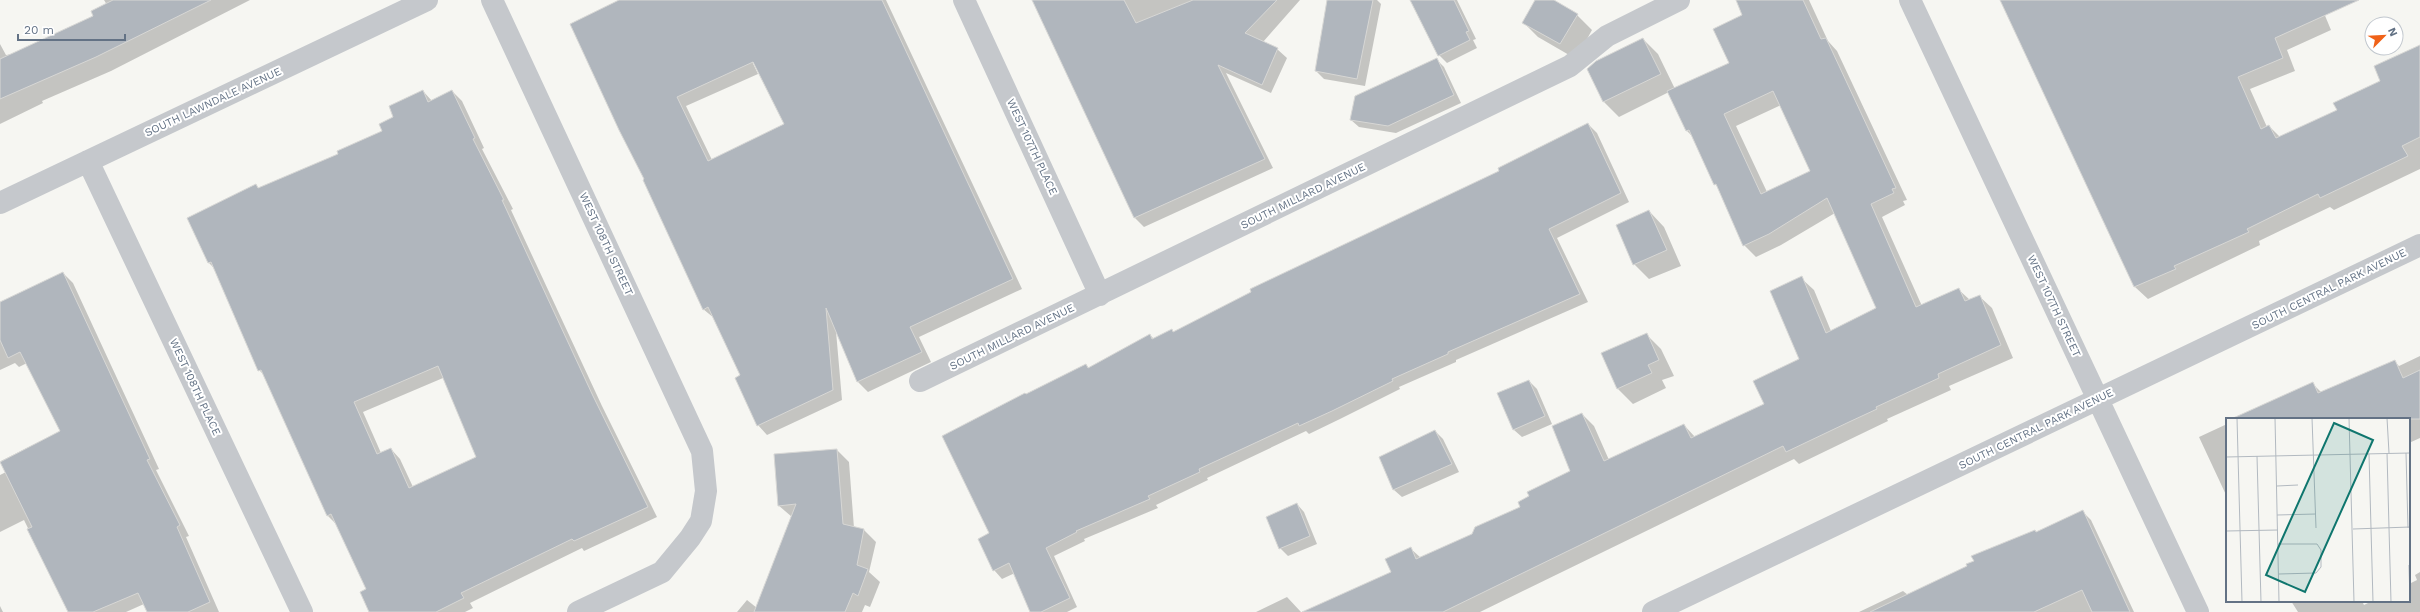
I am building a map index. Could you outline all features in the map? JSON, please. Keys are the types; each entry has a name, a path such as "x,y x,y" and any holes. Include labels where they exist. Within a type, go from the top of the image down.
{"street":[{"name":"SOUTH LAWNDALE AVENUE","path":"0,203 427,0"},
{"name":"WEST 108TH STREET","path":"492,0 702,451 706,491 701,521 662,572 578,612"},
{"name":"WEST 107TH PLACE","path":"964,0 1100,295"},
{"name":"SOUTH MILLARD AVENUE","path":"920,381 1570,66 1607,36 1679,0"},
{"name":"WEST 107TH STREET","path":"1910,0 2198,612"},
{"name":"WEST 108TH PLACE","path":"88,162 302,612"},
{"name":"SOUTH CENTRAL PARK AVENUE","path":"1652,612 2420,245"}],"building":[{"path":"113,0 211,0 96,57 0,99 0,59 93,16 91,11"},
{"path":"619,0 882,0 1013,279 910,327 922,352 857,382 826,308 833,390 757,426 735,378 740,375 708,307 703,310 643,180 644,179 619,130 570,24","holes":["753,62 784,124 708,161 677,97"]},
{"path":"1032,0 1124,0 1136,23 1193,0 1277,0 1245,33 1278,48 1262,85 1218,65 1265,159 1134,218"},
{"path":"1327,0 1373,0 1357,79 1315,71"},
{"path":"1410,0 1454,0 1469,31 1466,32 1470,40 1438,56"},
{"path":"1535,0 1554,0 1578,14 1560,44 1522,23"},
{"path":"1736,0 1803,0 1821,39 1826,38 1896,188 1892,189 1894,193 1871,204 1916,307 1959,288 1965,301 1980,295 2001,345 1938,374 1939,378 1876,407 1877,409 1786,452 1783,446 1443,612 1302,612 1391,572 1385,559 1411,547 1416,559 1472,534 1475,527 1520,507 1518,502 1529,496 1527,492 1570,471 1552,426 1582,413 1604,461 1684,424 1691,438 1764,404 1753,381 1799,359 1770,291 1802,276 1826,333 1876,308 1827,198 1769,234 1743,246 1716,184 1714,185 1689,130 1686,131 1667,91 1729,63 1713,29 1742,15","holes":["1773,91 1810,171 1761,194 1724,114"]},
{"path":"2000,0 2359,0 2275,38 2283,58 2238,77 2261,129 2269,125 2276,138 2337,110 2333,103 2380,81 2374,66 2396,56 2404,56 2404,52 2420,45 2420,137 2402,146 2408,156 2320,198 2318,194 2247,229 2249,232 2174,266 2176,269 2134,287"},
{"path":"1643,38 1661,74 1603,102 1587,69 1596,61"},
{"path":"1437,58 1454,95 1388,126 1350,120 1355,96"},
{"path":"423,90 428,102 452,90 475,138 473,139 504,200 502,200 593,396 648,507 574,541 572,539 461,593 464,598 436,612 369,612 360,592 366,589 331,514 327,516 261,370 258,371 211,262 208,263 187,218 256,184 258,188 338,154 337,151 382,131 379,124 393,117 389,106","holes":["438,366 476,457 409,488 391,448 377,454 354,402"]},
{"path":"1588,123 1621,193 1549,229 1580,294 1448,352 1448,354 1392,379 1393,381 1332,411 1299,426 1298,423 1199,469 1200,472 1148,496 1150,499 1076,531 1077,532 1046,548 1070,598 1041,612 1030,612 1009,563 993,571 978,539 989,533 942,436 1025,393 1026,394 1086,364 1088,368 1150,334 1152,339 1172,329 1173,332 1251,292 1250,289 1499,171 1498,168"},
{"path":"1649,210 1667,250 1633,265 1616,225"},
{"path":"63,272 150,459 147,460 180,525 177,527 210,602 188,612 147,612 138,593 93,612 68,612 27,529 32,527 0,462 60,431 20,352 8,358 0,340 0,302"},
{"path":"1647,333 1659,360 1648,365 1652,373 1617,389 1601,353"},
{"path":"2395,360 2403,378 2420,370 2420,419 2233,418 2313,382 2318,393"},
{"path":"1529,380 1545,416 1513,430 1497,393"},
{"path":"1435,430 1452,464 1393,490 1379,457"},
{"path":"837,449 843,524 864,529 857,565 868,569 858,596 853,593 845,612 754,612 796,504 778,506 774,454"},
{"path":"1297,503 1310,536 1279,549 1266,517"},
{"path":"2083,510 2130,612 2092,612 2082,590 2034,612 1870,612 1967,566 1966,564 1974,561 1971,556 2035,530 2036,532"}]}
